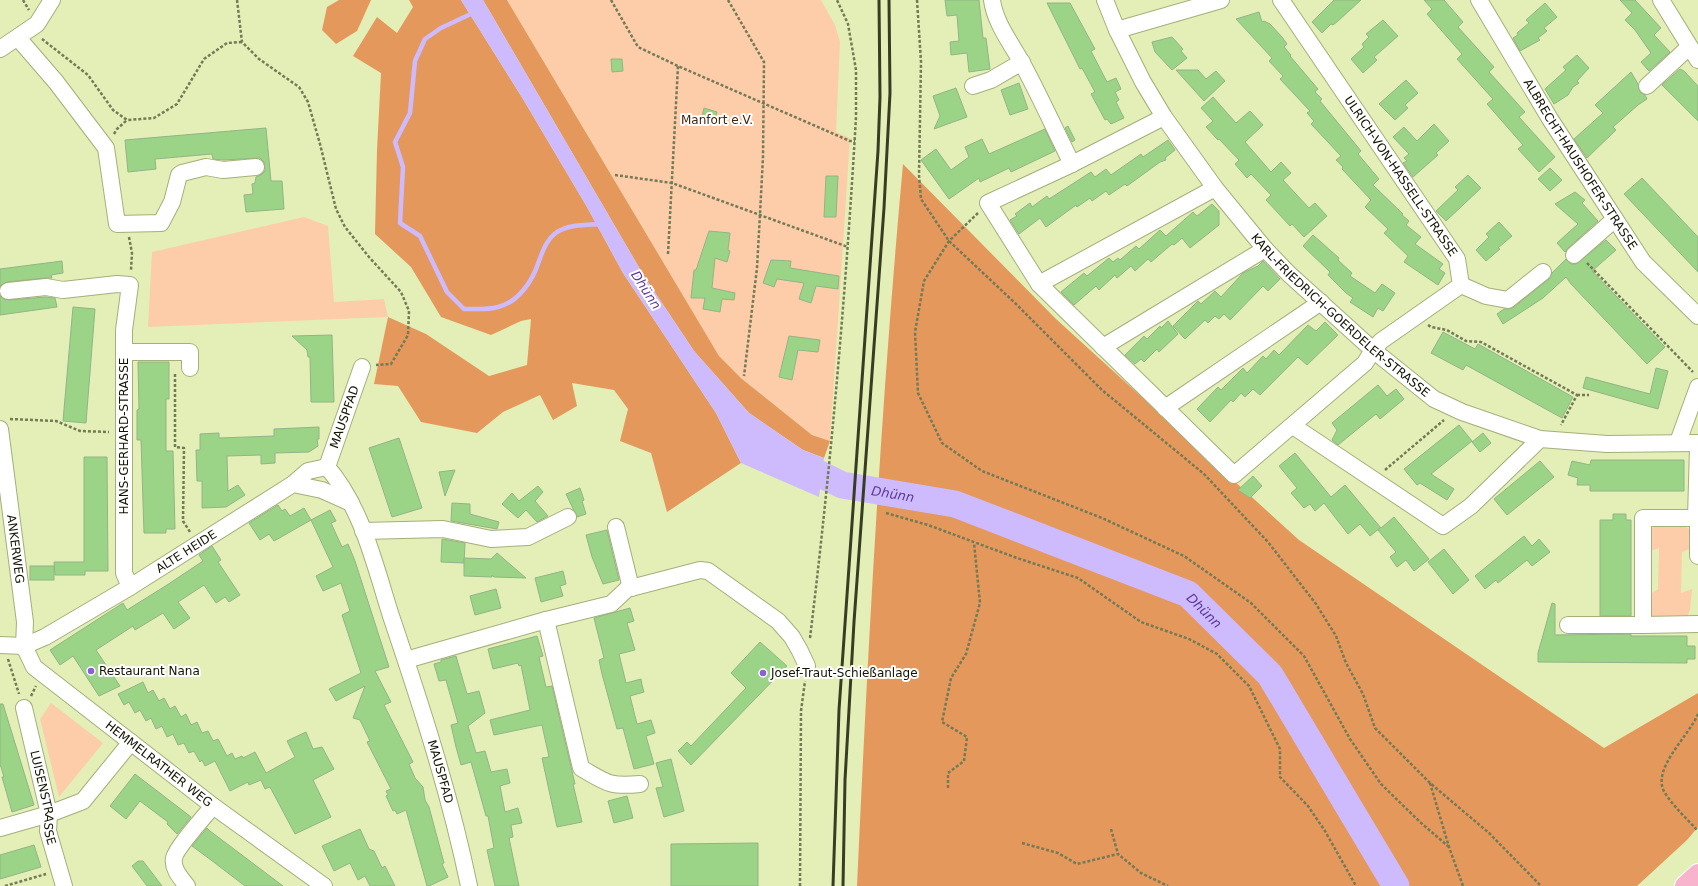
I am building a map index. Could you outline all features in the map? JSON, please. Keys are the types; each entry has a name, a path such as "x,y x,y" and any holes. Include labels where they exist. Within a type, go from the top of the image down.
{"main road":[{"path":"1685,886 1698,874"}],"street":[{"path":"0,49 25,34 37,24 52,0"},
{"path":"992,0 993,7 1003,30 1022,62 1072,164"},
{"name":"KARL-FRIEDRICH-GOERDELER-STRASSE","path":"1105,0 1117,30 1143,82 1164,117 1215,188 1265,249 1289,274 1373,350 1434,399 1457,410 1546,439 1607,444 1678,442 1698,443"},
{"path":"1117,30 1221,0"},
{"name":"ULRICH-VON-HASSELL-STRASSE","path":"1281,0 1457,259 1461,285"},
{"name":"ALBRECHT-HAUSHOFER-STRASSE","path":"1479,0 1550,119 1643,262 1698,316"},
{"path":"1647,86 1694,54 1661,0"},
{"path":"25,34 56,82 106,148 117,224 161,223 172,202 179,174 182,172 206,167 224,170 256,167"},
{"path":"973,86 991,80 1022,62"},
{"path":"1164,117 1072,164 988,203 1039,284 1234,475 1365,363 1381,341 1461,285 1486,296 1508,300 1543,272"},
{"path":"1039,284 1215,188"},
{"path":"1575,254 1615,219"},
{"path":"1103,348 1265,249"},
{"path":"8,291 46,287 63,290 117,284 130,285"},
{"name":"HANS-GERHARD-STRASSE","path":"130,285 124,330 124,573 130,587"},
{"path":"1165,408 1320,302"},
{"path":"124,352 190,352 183,368"},
{"name":"MAUSPFAD","path":"362,367 327,466 340,481 363,531 438,760 459,833 469,886"},
{"path":"1678,442 1698,387"},
{"name":"ANKERWEG","path":"4,424 25,622 24,646"},
{"path":"1292,426 1443,526 1471,506 1546,439"},
{"path":"1698,447 1696,518 1698,521 1698,556"},
{"path":"293,484 308,471 327,466"},
{"path":"293,484 322,490 351,503"},
{"name":"ALTE HEIDE","path":"24,646 45,637 130,587 293,484"},
{"path":"363,531 443,529 492,539 528,537 568,517"},
{"path":"1643,625 1643,518 1696,518"},
{"path":"616,527 629,588"},
{"path":"406,660 546,620 611,604 629,588 700,570 708,571 778,622 792,637 807,666"},
{"path":"546,620 581,768 609,784 621,786 640,784"},
{"path":"1568,625 1698,624"},
{"path":"2,645 24,646"},
{"name":"HEMMELRATHER WEG","path":"24,646 34,667 213,806 324,886"},
{"name":"LUISENSTRASSE","path":"24,708 49,814 48,831 64,886"},
{"path":"0,828 49,814 83,801 131,742"},
{"path":"187,886 175,868 174,858 179,848 213,806"}],"path":[{"path":"237,0 242,42 259,59 299,87 308,102 336,209 345,227 369,257 401,292 410,311 408,335 391,364 362,367"},
{"path":"611,0 638,47 764,104 850,141 855,141"},
{"path":"728,0 764,62 764,104 757,268 744,376"},
{"path":"800,886 801,711 824,527 848,247 855,141 856,70 848,24 837,0"},
{"path":"917,0 921,62 919,174 921,200 948,241 1015,303 1102,390 1204,474 1268,542 1316,604 1336,636 1346,663 1362,694 1375,728 1430,783 1489,833 1540,886"},
{"path":"25,34 88,75 113,110 127,120 154,118 177,104 204,59 227,43 242,42"},
{"path":"668,254 678,66"},
{"path":"615,174 672,182 848,247"},
{"path":"988,203 948,241 924,281 915,332 918,393 942,443 982,471 1102,518 1184,556 1251,603 1304,656 1350,739 1381,784 1420,822 1449,847"},
{"path":"117,224 128,233 132,253 130,285"},
{"path":"1575,254 1592,268 1692,371 1698,375"},
{"path":"1417,316 1432,327 1447,330 1466,341 1481,342 1577,395 1589,395"},
{"path":"183,368 176,447 184,448 183,521 198,543"},
{"path":"1546,439 1577,395"},
{"path":"1373,480 1457,410"},
{"path":"4,424 56,421 80,431 124,433"},
{"path":"886,513 928,525 974,543 1078,578 1141,622 1189,639 1217,654 1249,686 1280,749 1280,777 1308,806 1321,825 1356,886"},
{"path":"948,788 948,774 964,760 967,737 942,722 951,678 966,654 980,603 974,543"},
{"path":"2,645 24,708"},
{"path":"24,708 44,674"},
{"path":"1698,714 1694,724 1665,764 1661,775 1664,792 1698,831"},
{"path":"1430,783 1449,847 1463,886"},
{"path":"1111,829 1118,854 1141,873 1168,886"},
{"path":"1022,843 1058,853 1077,864 1118,854"},
{"path":"5,886 60,871"}],"green space":[{"name":"Manfort e.V.","path":"507,0 821,0 835,25 840,42 836,132 850,138 830,441 812,435 742,379 719,356"},
{"path":"304,217 328,226 334,302 384,299 388,317 148,327 152,252"},
{"path":"1661,524 1682,525 1689,529 1692,548 1682,552 1681,593 1692,589 1690,610 1687,617 1652,617 1649,611 1648,596 1658,589 1659,548 1647,552 1649,537 1652,528"},
{"path":"51,703 103,743 59,797 40,719"}],"shaded area":[{"path":"339,0 371,0 357,31 336,44 322,30 327,7"},
{"path":"409,0 461,0 523,99 587,207 623,273 716,413 741,463 667,512 651,453 620,441 628,409 614,390 572,383 577,406 553,420 540,395 503,412 477,433 421,422 398,386 374,384 388,317 426,334 489,376 527,365 531,319 521,321 491,335 441,317 411,267 375,234 381,73 353,56 377,17 397,33 413,7"},
{"path":"483,0 507,0 719,356 742,379 812,435 830,441 824,458 803,450 749,413 694,351 644,276"},
{"path":"903,164 1056,319 1299,540 1604,748 1698,693 1698,827 1687,840 1637,886 857,886 876,525 888,344"}],"water":[{"path":"461,0 483,0 644,276 694,351 749,413 803,450 824,458 819,497 741,463 716,413 623,273 587,207 523,99"}],"building":[{"path":"945,0 979,0 983,38 986,38 990,69 969,72 967,53 951,55 950,42 959,41 957,15 947,16"},
{"path":"1334,0 1361,0 1322,33 1312,22"},
{"path":"1424,0 1444,0 1463,22 1458,27 1494,67 1489,72 1525,112 1519,117 1555,157 1539,172 1518,149 1523,145 1487,104 1493,99 1457,59 1462,54 1427,14 1432,9"},
{"path":"1620,0 1635,0 1661,28 1654,35 1670,52 1649,71 1641,62 1651,53 1635,30 1625,20 1632,13"},
{"path":"1047,3 1070,3 1095,49 1091,51 1107,82 1116,78 1121,89 1115,92 1119,100 1116,102 1124,118 1111,124 1107,119 1105,120 1091,94 1095,92 1082,68 1080,69"},
{"path":"1545,3 1557,17 1544,28 1547,31 1538,38 1540,40 1520,51 1513,38 1518,35 1517,33 1529,23 1526,20"},
{"path":"1259,12 1262,22 1264,21 1270,24 1282,37 1287,44 1284,47 1291,55 1290,56 1318,89 1315,92 1322,99 1320,101 1361,151 1358,154 1379,179 1373,185 1409,221 1406,225 1421,237 1415,244 1443,264 1439,269 1445,273 1438,285 1404,262 1408,256 1384,233 1388,229 1365,207 1371,200 1342,169 1343,167 1336,160 1341,156 1311,124 1314,121 1307,113 1310,111 1280,79 1283,76 1269,61 1272,58 1236,19"},
{"path":"1383,20 1398,36 1374,57 1377,60 1363,73 1351,59 1364,47 1362,44 1369,37 1366,34"},
{"path":"1172,37 1183,49 1181,51 1187,58 1172,70 1155,52 1152,42"},
{"path":"1577,55 1589,68 1577,81 1579,83 1573,87 1568,95 1554,104 1545,89 1566,70 1563,67"},
{"path":"611,59 622,59 623,71 612,72"},
{"path":"1680,69 1684,71 1698,86 1698,121 1662,85"},
{"path":"1176,70 1198,70 1206,79 1216,71 1225,81 1204,101"},
{"path":"1631,72 1638,84 1640,92 1645,95 1647,99 1613,127 1616,130 1587,158 1574,139 1603,113 1595,105"},
{"path":"1406,80 1418,93 1405,105 1408,108 1395,120 1379,104"},
{"path":"1019,83 1028,109 1010,115 1001,90"},
{"path":"956,88 967,117 934,129 940,116 933,96"},
{"path":"1213,97 1236,123 1250,111 1263,125 1245,142 1271,172 1281,162 1291,173 1283,180 1309,208 1315,203 1327,216 1304,237 1292,224 1290,226 1266,200 1271,195 1251,174 1247,178 1235,164 1239,160 1206,127 1213,121 1201,108"},
{"path":"704,108 717,112 714,124 701,120"},
{"path":"1434,124 1449,141 1436,153 1438,155 1413,177 1403,163 1407,161 1404,158 1409,154 1393,137 1404,127 1417,141"},
{"path":"1068,126 1075,140 1072,142 1065,128"},
{"path":"266,128 271,181 282,181 284,209 246,212 244,195 253,194 252,184 255,183 256,177 265,171 264,162 260,158 223,160 213,159 212,154 155,159 156,169 128,172 125,140"},
{"path":"1045,129 1055,151 1011,172 1009,168 980,182 979,178 949,199 921,160 936,149 951,170 969,157 965,147 982,139 989,154"},
{"path":"1168,140 1175,150 1165,158 1166,160 1160,162 1127,186 1125,184 1109,195 1106,191 1092,201 1090,198 1077,207 1076,205 1046,227 1040,218 1019,234 1010,220 1017,216 1015,214 1030,203 1032,207 1047,196 1049,199 1091,172 1095,177 1106,169 1111,175 1141,154 1143,157"},
{"path":"1550,168 1562,180 1550,191 1538,179"},
{"path":"1468,175 1481,188 1446,221 1436,211 1458,190 1455,187"},
{"path":"826,176 838,176 836,217 824,217"},
{"path":"1642,178 1698,237 1698,272 1624,194"},
{"path":"1575,192 1585,200 1582,203 1598,221 1565,252 1557,243 1578,224 1555,204"},
{"path":"1212,204 1219,211 1219,225 1190,248 1182,238 1174,245 1172,244 1151,262 1148,259 1135,271 1131,266 1117,278 1115,275 1099,290 1096,286 1074,305 1061,292 1084,273 1087,276 1109,258 1113,262 1118,258 1120,260 1136,246 1139,249 1160,230 1166,236 1193,212 1197,216"},
{"path":"1499,222 1512,236 1486,261 1476,250 1489,237 1486,234"},
{"path":"709,231 730,233 728,250 730,251 727,262 715,258 712,288 735,293 734,300 722,299 720,312 703,309 705,298 691,298 694,270 696,270"},
{"path":"1313,235 1339,258 1338,260 1352,273 1350,276 1375,293 1382,284 1395,293 1383,311 1378,308 1373,317 1350,302 1353,298 1328,275 1330,272 1303,246"},
{"path":"1606,240 1616,250 1592,271 1665,347 1647,364 1566,277 1543,298 1503,324 1497,314 1504,309 1514,307 1549,279 1552,273 1566,259 1571,264 1576,264"},
{"path":"771,260 791,261 790,268 839,276 838,289 816,286 811,303 799,299 804,283 777,279 774,287 763,283"},
{"path":"62,261 63,273 51,275 52,278 7,282 0,286 0,269"},
{"path":"1263,261 1280,279 1268,291 1263,286 1230,320 1224,314 1219,319 1215,316 1208,323 1205,320 1185,339 1173,326 1198,301 1201,304 1215,291 1221,297 1243,273 1258,266"},
{"path":"0,296 9,300 46,297 55,298 57,307 0,315"},
{"path":"73,307 95,309 86,423 63,421"},
{"path":"1168,321 1178,334 1159,352 1157,349 1144,362 1141,359 1135,364 1125,355 1144,336 1147,339 1160,326 1161,328"},
{"path":"1325,322 1338,335 1307,365 1298,357 1260,395 1253,389 1245,397 1241,393 1233,402 1231,400 1210,422 1197,409 1218,387 1221,390 1243,368 1247,373 1263,356 1266,359 1274,350 1279,355 1308,325 1316,331"},
{"path":"1443,332 1475,349 1478,344 1573,397 1562,418 1466,365 1463,370 1431,353"},
{"path":"332,335 334,402 311,402 310,357 308,357 307,350 292,336"},
{"path":"789,336 820,340 818,352 798,350 792,380 779,377"},
{"path":"138,362 169,362 169,399 166,399 166,451 173,451 175,529 166,529 166,533 144,533 141,440 137,440 137,410 139,409"},
{"path":"1656,368 1668,371 1658,409 1583,388 1586,377 1650,394"},
{"path":"1378,385 1387,396 1396,389 1404,399 1380,419 1376,414 1338,445 1332,440 1337,430 1332,423"},
{"path":"1459,425 1472,441 1431,474 1454,489 1447,500 1420,483 1417,485 1404,469"},
{"path":"319,427 319,439 317,439 318,446 309,452 275,453 275,463 261,464 261,455 227,456 228,491 238,485 245,495 226,507 202,508 202,481 197,481 196,450 200,450 200,434 219,433 219,438 274,436 274,429"},
{"path":"1483,433 1491,443 1480,452 1472,442"},
{"path":"399,438 422,508 392,517 369,448"},
{"path":"1295,453 1331,497 1345,485 1381,528 1394,517 1429,559 1414,571 1406,560 1397,567 1390,557 1396,552 1378,530 1380,528 1370,536 1360,524 1348,534 1324,503 1315,511 1310,504 1304,508 1291,493 1297,488 1279,466"},
{"path":"84,457 107,457 108,571 85,571 85,575 55,575 54,562 84,562"},
{"path":"1591,460 1684,460 1684,491 1590,491 1590,485 1577,485 1578,478 1568,475 1572,461 1590,465"},
{"path":"1540,461 1554,477 1507,515 1494,499"},
{"path":"455,470 445,496 439,472"},
{"path":"1253,476 1262,486 1250,498 1238,490"},
{"path":"538,486 543,492 535,501 548,516 537,522 526,510 518,518 502,504 512,493 519,501"},
{"path":"580,488 586,514 577,517 566,494"},
{"path":"452,503 470,504 470,514 499,522 497,529 451,521"},
{"path":"278,505 282,511 285,509 290,516 304,508 311,520 274,541 269,534 260,540 249,523"},
{"path":"330,510 336,521 331,523 342,547 348,544 355,561 389,667 375,671 391,702 384,705 413,762 409,764 415,778 423,787 425,800 429,807 444,863 442,864 448,877 429,886 427,886 406,810 397,814 395,810 393,811 386,796 388,795 386,791 391,789 367,742 370,741 360,720 353,718 365,686 336,701 329,689 361,673 342,615 350,611 341,583 323,591 316,576 333,567 311,520"},
{"path":"1613,514 1626,514 1626,520 1631,520 1631,616 1600,616 1600,520 1613,520"},
{"path":"607,530 619,580 603,584 592,557 586,535"},
{"path":"1524,536 1532,546 1539,539 1550,552 1532,566 1527,560 1498,583 1496,580 1485,589 1475,576"},
{"path":"442,539 465,543 464,563 441,562"},
{"path":"212,546 221,560 218,562 240,595 229,602 225,597 216,603 204,585 178,602 190,618 174,629 163,613 135,630 133,626 96,650 120,686 99,696 73,656 60,665 50,650 123,603 127,610 167,585 203,561 199,555"},
{"path":"1444,549 1469,580 1453,594 1428,562"},
{"path":"497,553 526,578 494,577 492,575 492,577 464,576 464,558 491,559"},
{"path":"30,566 54,566 54,580 30,580"},
{"path":"563,571 566,584 560,586 563,596 541,602 535,578"},
{"path":"496,589 501,608 475,615 470,596"},
{"path":"1552,603 1555,604 1555,635 1631,634 1631,636 1687,636 1687,646 1695,646 1695,659 1687,659 1687,663 1538,662 1538,653"},
{"path":"630,608 634,621 627,623 635,650 619,654 626,683 641,679 644,692 630,696 637,724 651,720 655,733 646,736 654,764 634,769 623,728 617,729 602,674 599,660 604,658 594,618"},
{"path":"537,636 543,656 539,657 546,687 552,686 575,784 573,784 582,822 557,827 542,758 549,757 542,725 494,735 490,720 530,710 521,665 519,666 518,663 493,669 488,649"},
{"path":"760,642 787,666 691,765 678,751 687,742 691,746 746,688 731,673"},
{"path":"456,656 467,694 479,691 485,713 468,726 476,753 485,751 491,772 507,769 510,783 500,786 505,812 518,808 522,823 511,825 513,837 509,838 519,886 495,886 487,850 494,848 488,816 486,816 471,762 461,765 456,747 451,725 458,723 446,680 439,681 434,664 441,662 441,660"},
{"path":"143,682 148,693 153,690 159,701 164,698 170,709 175,706 181,717 186,714 191,725 197,722 202,733 208,731 213,741 218,739 227,756 232,753 235,759 242,756 243,758 255,752 266,773 295,757 287,741 306,732 313,749 322,747 334,769 313,780 331,817 295,834 270,787 265,789 261,780 249,785 248,782 230,791 215,761 205,766 202,760 200,762 194,751 189,753 184,743 178,745 173,734 167,737 162,726 156,729 151,718 146,721 140,710 135,713 129,702 124,705 118,694"},
{"path":"0,704 3,704 34,805 12,812 2,777 4,777 0,764"},
{"path":"671,759 684,811 664,817 656,788 663,787 656,763"},
{"path":"135,774 191,817 177,834 167,824 168,822 140,801 126,819 110,806"},
{"path":"627,796 633,818 614,823 608,801"},
{"path":"207,828 283,886 245,886 192,846"},
{"path":"360,829 369,849 374,851 382,868 385,866 395,886 370,886 365,876 358,880 350,863 334,871 322,846"},
{"path":"758,843 758,886 671,886 671,844"},
{"path":"34,845 41,867 0,879 0,855"},
{"path":"138,861 143,861 162,886 147,886 132,866"}],"waterway":[{"path":"475,12 441,28 425,39 415,61 410,113 395,142 403,167 400,223 420,236 447,292 464,309 490,309 506,304 519,295 529,283 546,245 557,232 573,226 601,224"},
{"name":"Dhünn","path":"788,458 842,485 955,504 1188,594 1270,675 1396,886"}],"railway":[{"path":"833,886 839,710 878,151 880,97 879,0"},
{"path":"843,886 845,780 854,622 884,208 890,93 889,0"}],"place":[{"name":"Restaurant Nana","path":"91,671"},
{"name":"Josef-Traut-Schießanlage","path":"763,673"}]}
